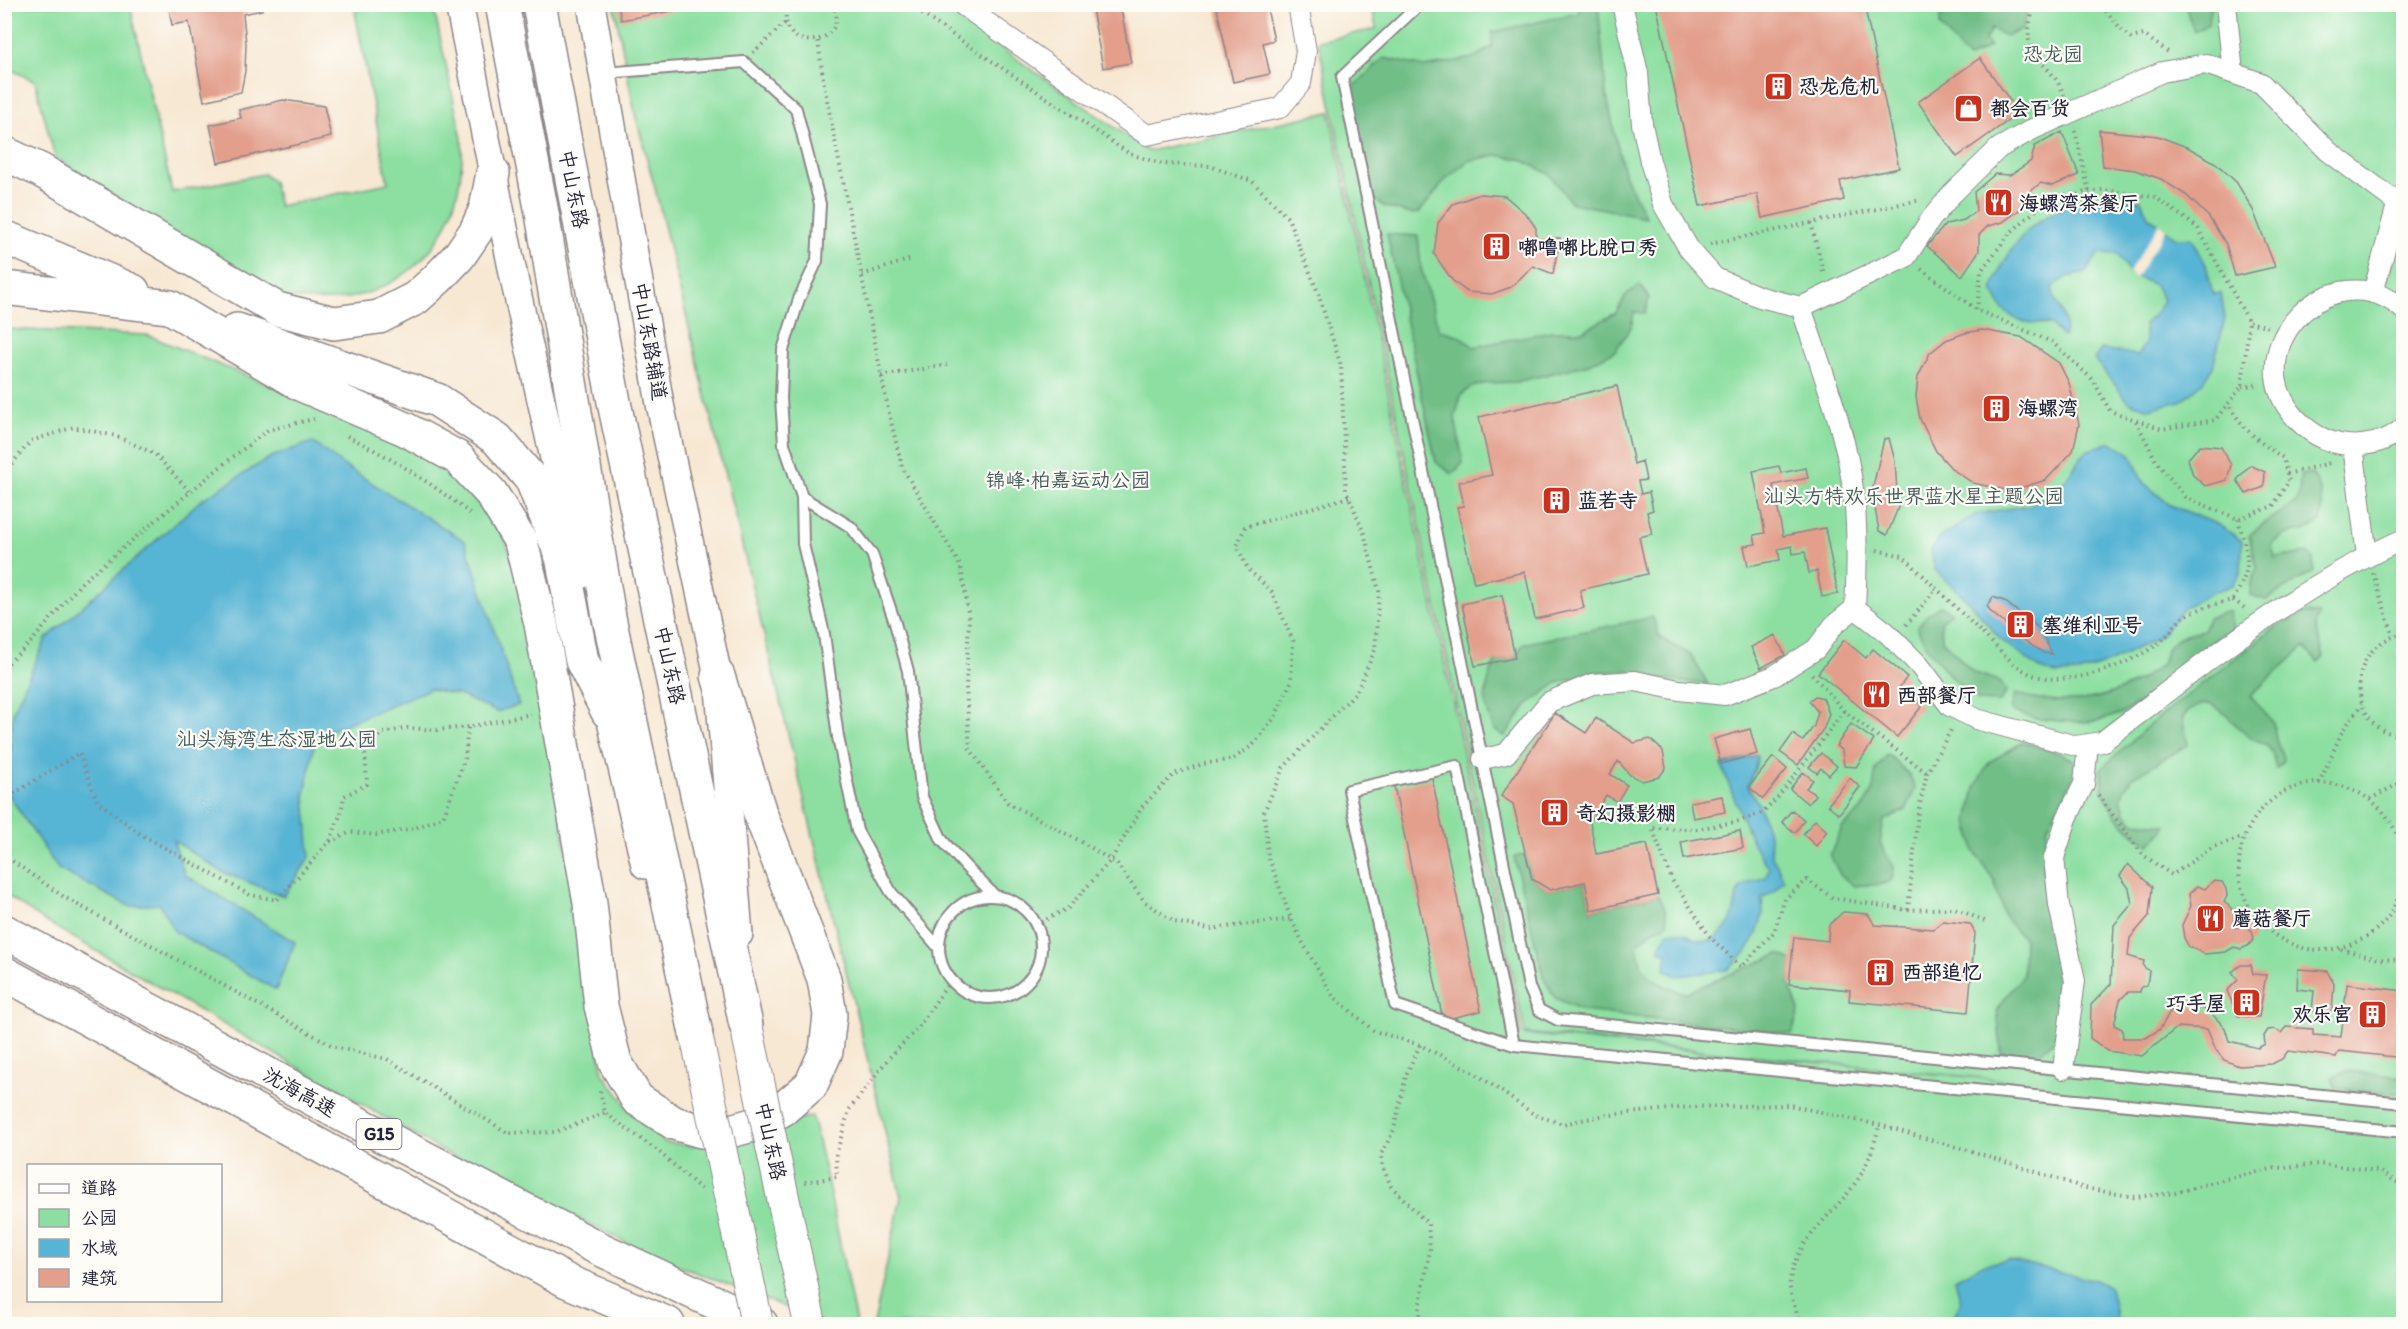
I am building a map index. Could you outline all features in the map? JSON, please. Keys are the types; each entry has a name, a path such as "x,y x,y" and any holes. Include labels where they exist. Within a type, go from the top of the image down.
{"highway":[{"name":"中山东路","path":"502,4 542,213 609,617 696,1034"},
{"name":"中山东路","path":"539,4 615,407 746,1025"},
{"path":"4,153 40,170 277,309 334,323 379,317 416,298 437,279 459,256 476,231 486,209 493,173"},
{"path":"4,237 171,307 437,400 497,439 532,480 562,557 582,661 608,712"},
{"path":"4,288 171,307 300,384 405,429 458,458 491,493 521,542 541,624 590,903 601,1006 615,1062 637,1099 674,1123 701,1131 735,1130 756,1124 783,1109 811,1085 825,1051 830,1015 824,979 760,813 718,676"},
{"name":"沈海高速","path":"4,931 400,1145 596,1247 759,1324"},
{"name":"沈海高速","path":"4,974 567,1281 668,1324"},
{"path":"4,996 333,1152"}],"main road":[{"name":"中山东路","path":"746,1025 810,1324"},
{"name":"中山东路","path":"696,1034 759,1324"}],"street":[{"path":"459,4 515,283 567,510 608,712 657,915 683,966"},
{"name":"中山东路辅道","path":"591,4 660,404 718,676 746,1025"},
{"path":"961,4 1147,135 1280,108 1301,83 1306,51 1298,4"},
{"path":"1622,4 1638,73 1642,124 1663,204 1689,249 1715,278 1760,297 1801,307 1906,257 1931,219 1952,194 1999,148 2033,129 2162,72 2206,64 2261,83 2328,151 2400,207 2373,293"},
{"path":"2226,4 2233,73"},
{"path":"2402,432 2354,451 2329,442 2305,429 2287,409 2277,384 2277,357 2285,331 2302,310 2324,296 2348,291 2373,293 2396,303 2403,310"},
{"path":"1483,759 1506,754 1549,702 1593,684 1635,681 1679,690 1725,694 1774,676 1816,649 1834,625 1855,608 1857,545 1854,496 1839,424 1801,307"},
{"path":"2354,451 2367,556"},
{"path":"1855,608 1894,640 1919,665 1950,706 1976,719 2076,746 2102,742 2261,621 2328,577 2403,539"},
{"path":"2063,1069 2075,981 2059,905 2054,858 2067,818 2084,783 2088,744"}],"lane":[{"path":"1420,4 1342,77 1529,987 1539,1010 1558,1020 2403,1103"},
{"path":"603,73 744,62 796,109 820,204 817,261 799,299 783,350 781,398 784,444 802,497 803,544 824,634 838,737 858,831 891,892 939,948"},
{"path":"802,497 851,527 872,554 895,622 908,671 922,797 942,840 995,896"},
{"path":"1514,1045 1457,766 1349,790 1395,1005 1514,1045 2403,1132"},
{"path":"995,896 1012,901 1026,911 1036,925 1041,941 1040,957 1035,973 1024,986 994,999 963,991 950,981 942,965 939,948 941,931 950,915 962,904 978,897 995,896"}],"path":[{"path":"788,4 786,22 794,36 810,42 818,41 831,32 836,16 833,4"},
{"path":"907,4 1130,154 1163,164 1209,166 1252,181 1288,218 1317,290 1341,366 1346,490 1364,533 1379,591 1375,650 1357,691 1283,768 1264,812 1268,856 1291,919 1333,996 1374,1031 1420,1045 1475,1073 1535,1115 1563,1124 1600,1116 1690,1107 1789,1105 1879,1125 1981,1154 2085,1188 2134,1197 2175,1193 2276,1168 2319,1164 2378,1171 2403,1186"},
{"path":"2035,4 2028,26 2029,47 2059,83 2071,113 2089,192"},
{"path":"2096,4 2104,8 2120,30 2131,38 2144,35 2172,54 2181,69"},
{"path":"744,62 786,22"},
{"path":"818,41 824,85 881,376 902,467 961,567 969,619 966,687 970,749 1008,803 1080,841 1117,864 1144,901 1174,922 1210,929 1291,919"},
{"path":"1906,257 1977,310 2052,342 2093,380 2110,411 2162,429 2215,420 2242,386 2249,322 2199,228 2155,196 2103,190 2052,196 2010,232 1981,271 1977,310"},
{"path":"1689,249 1952,194"},
{"path":"1812,223 1829,293"},
{"path":"862,275 912,259"},
{"path":"881,376 948,365"},
{"path":"2136,420 2156,461 2185,497 2238,519 2273,506 2289,481 2283,458 2238,423 2228,403"},
{"path":"4,667 32,641 82,582 268,430 314,419 323,424"},
{"path":"4,473 31,441 75,427 116,436 155,454 192,493"},
{"path":"342,433 370,447 437,488 479,521"},
{"path":"2287,474 2354,451"},
{"path":"1036,925 1068,908 1111,860 1142,807 1174,774 1203,764 1233,759 1252,745 1275,717 1291,682 1293,641 1272,592 1248,569 1237,546 1245,526 1349,497"},
{"path":"1857,545 1903,556 2016,666 2033,675 2055,679 2073,678 2132,660 2161,642 2183,618 2204,606 2233,600 2246,579 2248,558 2238,519"},
{"path":"2367,556 2393,636"},
{"path":"1894,640 1936,589"},
{"path":"2233,600 2261,621"},
{"path":"2403,634 2393,636 2378,644 2367,656 2360,671 2358,688 2362,704 2370,719 2383,729 2403,736"},
{"path":"1800,660 1844,711 1927,773"},
{"path":"2319,783 2343,730 2362,704"},
{"path":"1844,711 1779,796 1764,812 1740,821 1697,829 1652,828 1672,880 1712,938 1741,967 1774,932 1785,900 1807,880 1833,898 1908,910 1954,908 1987,922"},
{"path":"4,800 79,753 97,801 142,835 250,895 277,900 329,842 341,813 344,796 367,784 365,751 383,733 408,728 437,730 468,727 539,712"},
{"path":"1908,910 1918,812 1927,773 1962,712"},
{"path":"329,842 351,832 376,835 415,828 443,817 465,758 468,727"},
{"path":"2370,799 2403,781"},
{"path":"2084,783 2096,793 2142,854 2172,876 2213,847 2244,837"},
{"path":"2403,862 2401,843 2389,818 2370,799 2346,786 2319,783 2291,788 2267,802 2249,824 2239,850 2238,878 2246,904 2263,927 2286,943 2313,950 2340,949 2378,959 2403,960"},
{"path":"4,853 64,897 335,1047 387,1059 508,1133 555,1132 605,1113 597,1081"},
{"path":"2340,949 2365,938 2386,920 2399,896 2403,875"},
{"path":"1420,1045 1407,1075 1394,1130 1381,1154 1383,1168 1391,1186 1428,1224 1430,1250 1419,1309 1421,1324"},
{"path":"1800,1324 1789,1282 1797,1257 1811,1232 1855,1184 1874,1148 1879,1125"}],"green space":[{"path":"1372,4 2403,5 2403,1324 874,1324 901,1197 635,114 614,5 940,5 1148,151 1330,112 1522,1034 2012,1081 1525,1033 1318,41 1376,29"},
{"path":"4,5 130,5 172,192 264,174 273,182 279,206 388,183 355,12 361,5 433,5 462,139 458,190 447,223 429,251 417,264 400,277 362,295 342,299 301,299 280,295 249,283 55,158 35,81 5,67"},
{"path":"1578,5 1598,5 1606,93 1615,135 1625,176 1646,217 1572,203 1549,174 1521,159 1496,155 1468,161 1446,179 1419,213 1411,214 1385,207 1370,196 1352,113 1351,89 1384,58 1425,67 1473,58 1492,47 1492,32 1579,13"},
{"path":"1941,5 2021,5 2027,13 2022,30 2006,36 1991,29 1985,41 1990,46 1968,59 1940,26"},
{"path":"2185,5 2212,5 2208,24 2194,32"},
{"path":"1387,234 1418,236 1421,268 1439,330 1458,335 1474,347 1552,331 1583,331 1616,313 1627,294 1640,285 1649,298 1645,313 1634,312 1631,327 1615,351 1589,364 1516,382 1488,383 1471,387 1461,396 1455,417 1463,463 1452,474 1436,462"},
{"name":"汕头海湾生态湿地公园","path":"4,329 147,335 401,439 449,469 503,533 525,600 603,1073 637,1120 665,1142 691,1146 812,1116 856,1324 828,1324 649,1254 446,1153 43,920 5,894"},
{"path":"2312,473 2321,497 2321,522 2306,530 2284,535 2272,545 2275,558 2307,553 2313,559 2314,571 2266,600 2250,595 2257,567 2249,536 2298,500 2301,475"},
{"path":"1940,606 1951,612 1941,621 1942,640 1973,672 1998,681 2007,691 2000,702 1979,701 1951,677 1926,646 1917,627 1927,615"},
{"path":"2229,611 2233,630 2206,647 2155,691 2130,709 2096,721 2086,722 2047,720 2011,710 2015,694 2049,700 2082,700 2113,693 2129,686 2160,666 2167,649 2174,641 2203,630 2208,618"},
{"path":"2301,613 2319,614 2315,623 2324,657 2318,663 2304,647 2250,696 2273,722 2284,761 2276,769 2269,748 2245,733 2215,707 2200,704 2192,709 2182,718 2188,745 2131,778 2121,797 2125,813 2134,822 2167,825 2150,845 2129,829 2111,808 2103,789 2101,769 2149,725 2273,629"},
{"path":"1653,617 1660,638 1691,655 1708,684 1665,680 1632,670 1592,673 1557,683 1527,705 1505,736 1494,730 1487,711 1486,689 1495,662 1515,658 1523,644"},
{"path":"2023,742 2075,761 2072,781 2047,828 2043,876 2062,969 2060,1023 2053,1042 2034,1056 2001,1052 1997,1009 2023,975 2024,939 2005,918 1994,880 1974,851 1968,821 1975,788 1989,762"},
{"path":"1888,754 1910,776 1915,788 1906,810 1884,820 1880,844 1894,867 1892,880 1878,885 1854,886 1841,876 1830,855 1842,828 1863,808 1873,789 1876,769"},
{"path":"1526,854 1532,879 1550,890 1585,882 1591,910 1658,895 1666,911 1667,924 1652,931 1637,945 1641,965 1652,979 1668,988 1685,993 1779,954 1792,960 1789,984 1799,1011 1792,1034 1584,1011 1555,998 1544,979 1514,857"},
{"path":"2346,1071 2403,1077 2403,1094 2336,1088 2332,1078"}],"water":[{"path":"2080,200 2141,200 2148,216 2176,238 2192,238 2206,265 2213,294 2221,293 2225,318 2213,367 2200,385 2183,400 2149,409 2129,402 2094,359 2102,349 2137,355 2146,343 2144,324 2156,313 2163,300 2155,285 2128,273 2117,254 2099,253 2085,273 2067,277 2052,287 2064,317 2063,337 2051,325 2019,321 2003,310 1992,290 2007,258 2024,234 2048,215"},
{"path":"312,442 346,467 465,541 519,705 497,712 459,695 430,689 316,736 305,794 310,857 284,896 222,872 173,840 185,875 295,942 276,990 174,931 160,904 129,906 58,869 8,794 13,712 46,639 201,500 271,457"},
{"path":"2111,442 2131,454 2143,482 2170,505 2219,525 2242,541 2241,572 2233,585 2211,593 2185,607 2159,637 2110,662 2079,673 2056,674 2040,669 2000,639 1968,601 1935,570 1931,551 1939,538 1977,514 2030,505 2063,483 2086,451"},
{"path":"1757,755 1748,786 1759,805 1769,835 1772,856 1784,880 1774,891 1762,898 1763,913 1757,934 1746,952 1727,970 1677,976 1665,969 1667,954 1659,950 1667,933 1680,932 1702,941 1712,940 1729,923 1737,894 1741,888 1749,882 1766,877 1769,867 1753,843 1722,765"},
{"path":"2009,1260 2095,1280 2110,1288 2118,1324 1949,1324 1961,1303 1955,1279 1983,1264"}],"pier":[{"path":"2159,224 2166,229 2136,278 2128,273"}],"building":[{"path":"168,4 261,4 262,10 243,14 246,43 245,71 241,92 204,101 189,22 172,25"},
{"path":"618,4 700,4 700,6 621,20"},
{"path":"1091,4 1120,4 1131,63 1103,68"},
{"path":"1216,4 1266,4 1274,40 1263,43 1270,74 1233,82"},
{"name":"恐龙危机","path":"1656,4 1864,4 1899,168 1840,181 1844,200 1762,218 1757,194 1700,206"},
{"name":"都会百货","path":"1980,58 2019,113 1957,157 1918,102"},
{"path":"283,100 324,106 331,137 218,163 210,125 241,118 239,110"},
{"path":"2099,130 2158,136 2189,148 2216,163 2237,183 2253,210 2275,267 2235,276 2226,244 2209,217 2186,195 2161,179 2135,170 2103,166"},
{"name":"海螺湾茶餐厅","path":"2062,132 2079,175 2052,186 2041,183 2025,195 2019,210 2003,222 1988,226 1979,235 1979,251 1962,276 1927,246 1946,224 1964,220 1976,211 1974,192 1995,174 2010,175 2031,161 2035,146"},
{"name":"嘟噜嘟比脱口秀","path":"1480,194 1505,196 1527,215 1536,228 1536,239 1560,238 1553,274 1533,266 1511,287 1492,294 1467,292 1452,280 1434,254 1438,223 1453,204"},
{"name":"海螺湾","path":"1982,330 2021,337 2059,363 2069,383 2079,424 2073,451 2046,480 2010,491 1973,483 1952,469 1936,451 1920,419 1916,397 1918,377 1930,353 1946,340"},
{"name":"蓝若寺","path":"1617,386 1634,464 1642,461 1646,480 1638,481 1641,494 1649,492 1653,510 1647,512 1652,534 1639,537 1647,574 1580,590 1584,608 1535,619 1525,572 1474,583 1457,507 1464,506 1459,482 1492,475 1479,417"},
{"path":"1889,438 1895,461 1898,508 1887,535 1879,531 1872,491 1884,439"},
{"path":"2200,445 2221,447 2231,465 2227,480 2205,486 2193,475 2188,459"},
{"path":"2250,465 2265,472 2264,487 2246,494 2237,480"},
{"path":"1779,466 1781,473 1806,468 1808,478 1773,485 1783,536 1825,528 1838,594 1822,597 1817,571 1809,573 1805,552 1793,554 1792,546 1778,549 1780,560 1748,566 1744,546 1756,544 1754,535 1765,533 1753,471"},
{"path":"1502,595 1515,658 1475,666 1462,604"},
{"name":"塞维利亚号","path":"1993,597 2004,601 2040,629 2052,654 2044,653 2029,644 1991,612 1987,606"},
{"path":"1775,635 1785,655 1761,668 1751,647"},
{"name":"西部餐厅","path":"1844,640 1866,658 1873,649 1907,677 1899,688 1922,706 1897,737 1818,673"},
{"path":"1815,696 1823,698 1829,714 1824,728 1798,765 1780,752 1793,734 1803,741 1814,726 1818,712 1809,701"},
{"name":"奇幻摄影棚","path":"1555,713 1586,733 1596,718 1634,743 1650,739 1663,751 1666,768 1659,777 1642,781 1630,775 1618,761 1610,774 1627,785 1617,802 1606,795 1590,822 1596,854 1647,844 1658,895 1591,910 1585,882 1550,890 1532,879 1513,804 1501,796"},
{"path":"1851,724 1874,740 1856,767 1844,766 1842,750 1836,746"},
{"path":"1750,729 1757,754 1721,764 1714,739"},
{"path":"1821,753 1837,766 1829,775 1821,768 1817,773 1809,767"},
{"path":"1773,757 1787,769 1763,799 1749,787"},
{"path":"1803,772 1813,780 1806,788 1815,795 1808,804 1790,789"},
{"path":"1432,778 1481,1011 1443,1020 1394,786"},
{"path":"1850,778 1860,787 1839,814 1828,805"},
{"path":"1722,796 1725,812 1693,818 1690,802"},
{"path":"1792,810 1804,820 1795,833 1782,822"},
{"path":"1815,820 1827,831 1816,846 1803,834"},
{"path":"1740,831 1743,848 1684,859 1681,842"},
{"path":"2128,864 2152,887 2149,916 2130,938 2128,956 2144,961 2143,966 2149,971 2147,985 2141,987 2140,992 2128,992 2120,1000 2114,1025 2122,1029 2123,1038 2146,1038 2160,1029 2171,1010 2183,1007 2202,1008 2214,1016 2225,1028 2229,1041 2258,1048 2265,1044 2264,1036 2268,1030 2275,1029 2281,1033 2286,1027 2313,1029 2313,1035 2341,1037 2347,984 2404,991 2404,1058 2339,1051 2336,1057 2288,1051 2282,1059 2272,1064 2239,1066 2224,1060 2216,1050 2207,1029 2178,1027 2142,1056 2108,1051 2090,1038 2091,1005 2111,984 2114,925 2132,904 2129,888 2120,876"},
{"name":"蘑菇餐厅","path":"2213,881 2222,882 2226,889 2227,896 2224,902 2234,913 2235,927 2245,925 2252,931 2254,939 2248,946 2241,949 2234,947 2226,952 2205,954 2189,947 2184,938 2182,925 2191,906 2189,894 2197,886 2205,889"},
{"name":"西部追忆","path":"1843,912 1868,914 1875,925 1933,929 1943,921 1970,924 1975,933 1968,1012 1849,1001 1850,990 1789,984 1794,937 1828,941 1829,925"},
{"name":"巧手屋","path":"2241,965 2251,965 2253,974 2266,975 2259,1017 2238,1016 2227,991 2238,980 2232,972"},
{"path":"2298,969 2327,971 2334,984 2332,1012 2312,1011 2314,991 2297,989"}],"place":[{"name":"恐龙危机","path":"1778,86"},
{"name":"都会百货","path":"1969,108"},
{"name":"海螺湾茶餐厅","path":"1998,203"},
{"name":"嘟噜嘟比脱口秀","path":"1497,247"},
{"name":"海螺湾","path":"1997,408"},
{"name":"蓝若寺","path":"1557,500"},
{"name":"塞维利亚号","path":"2021,625"},
{"name":"西部餐厅","path":"1876,695"},
{"name":"奇幻摄影棚","path":"1555,813"},
{"name":"蘑菇餐厅","path":"2211,918"},
{"name":"西部追忆","path":"1881,972"},
{"name":"巧手屋","path":"2247,1003"},
{"name":"欢乐宫","path":"2373,1014"}],"park label":[{"name":"恐龙园","path":"2053,54"},
{"name":"锦峰·柏嘉运动公园","path":"1068,480"},
{"name":"汕头方特欢乐世界蓝水星主题公园","path":"1914,496"}]}
